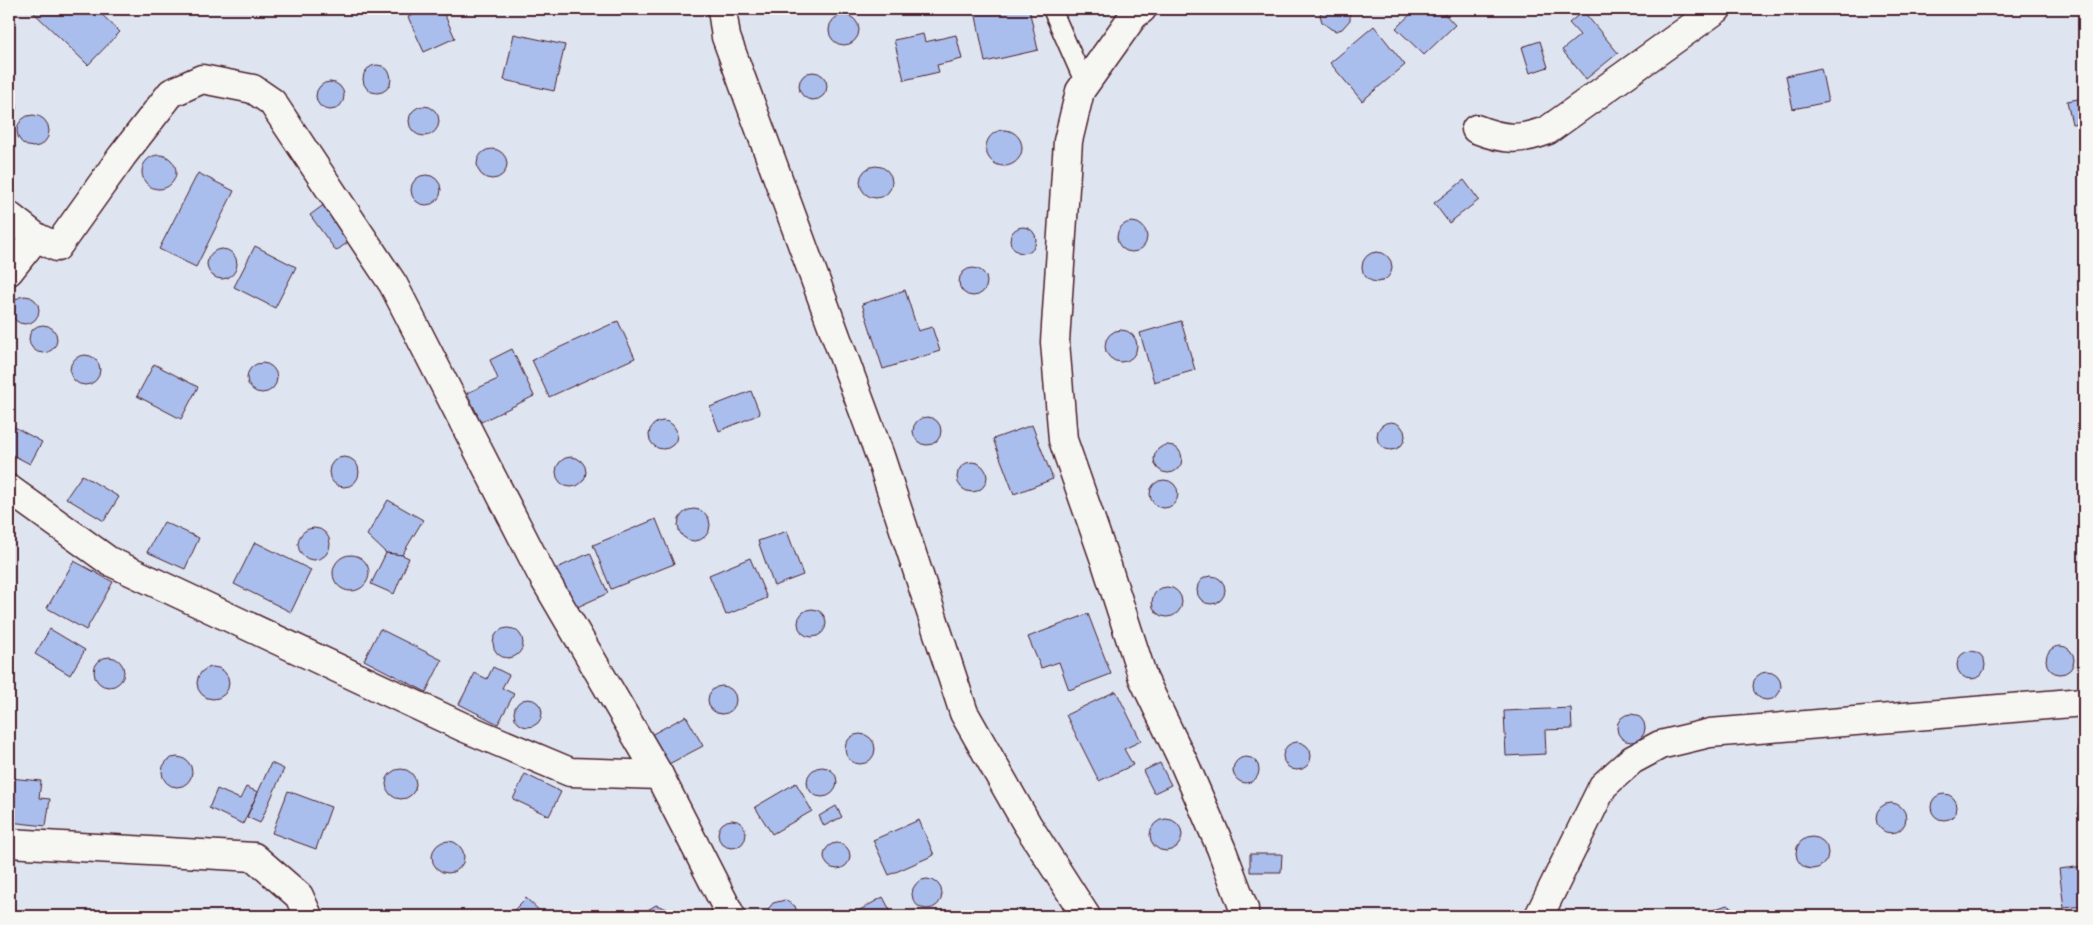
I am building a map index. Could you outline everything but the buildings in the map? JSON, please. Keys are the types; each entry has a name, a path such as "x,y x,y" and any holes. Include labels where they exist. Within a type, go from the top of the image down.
{"street":[{"path":"722,9 726,37 876,447 964,713 1028,824 1086,916"},
{"path":"1142,9 1134,16 1080,91 1068,141 1054,342 1063,440 1108,566 1143,678 1184,763 1221,848 1244,909 1244,916"},
{"path":"1476,129 1496,137 1527,138 1548,130 1717,9"},
{"path":"9,216 36,237 57,246 122,156 171,93 202,79 253,90 272,102 392,284 541,573 659,775 731,916"},
{"path":"9,271 36,237"},
{"path":"9,489 109,560 463,727 570,772 659,775"},
{"path":"1539,916 1603,786 1632,760 1660,745 1710,733 2084,702"},
{"path":"9,843 254,856 299,896 308,916"}],"lane":[{"path":"1052,9 1085,84"}]}
